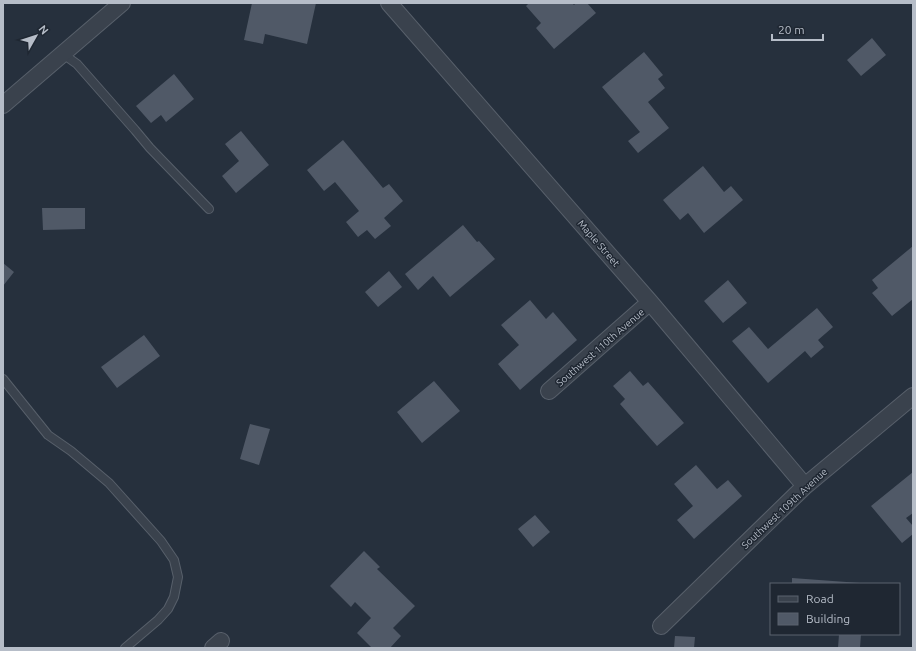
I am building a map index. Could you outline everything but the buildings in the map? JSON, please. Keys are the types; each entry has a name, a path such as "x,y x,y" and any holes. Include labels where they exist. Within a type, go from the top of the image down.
{"street":[{"path":"3,105 122,3"},
{"name":"Maple Street","path":"389,3 650,302 805,486"},
{"name":"Southwest 110th Avenue","path":"550,391 650,302"},
{"name":"Southwest 109th Avenue","path":"661,626 805,486 913,396"}],"lane":[{"path":"63,54 77,64 150,148 209,209"},
{"path":"3,379 48,435 71,451 109,483 161,541 174,560 178,577 174,597 168,609 158,620 126,648"}]}
